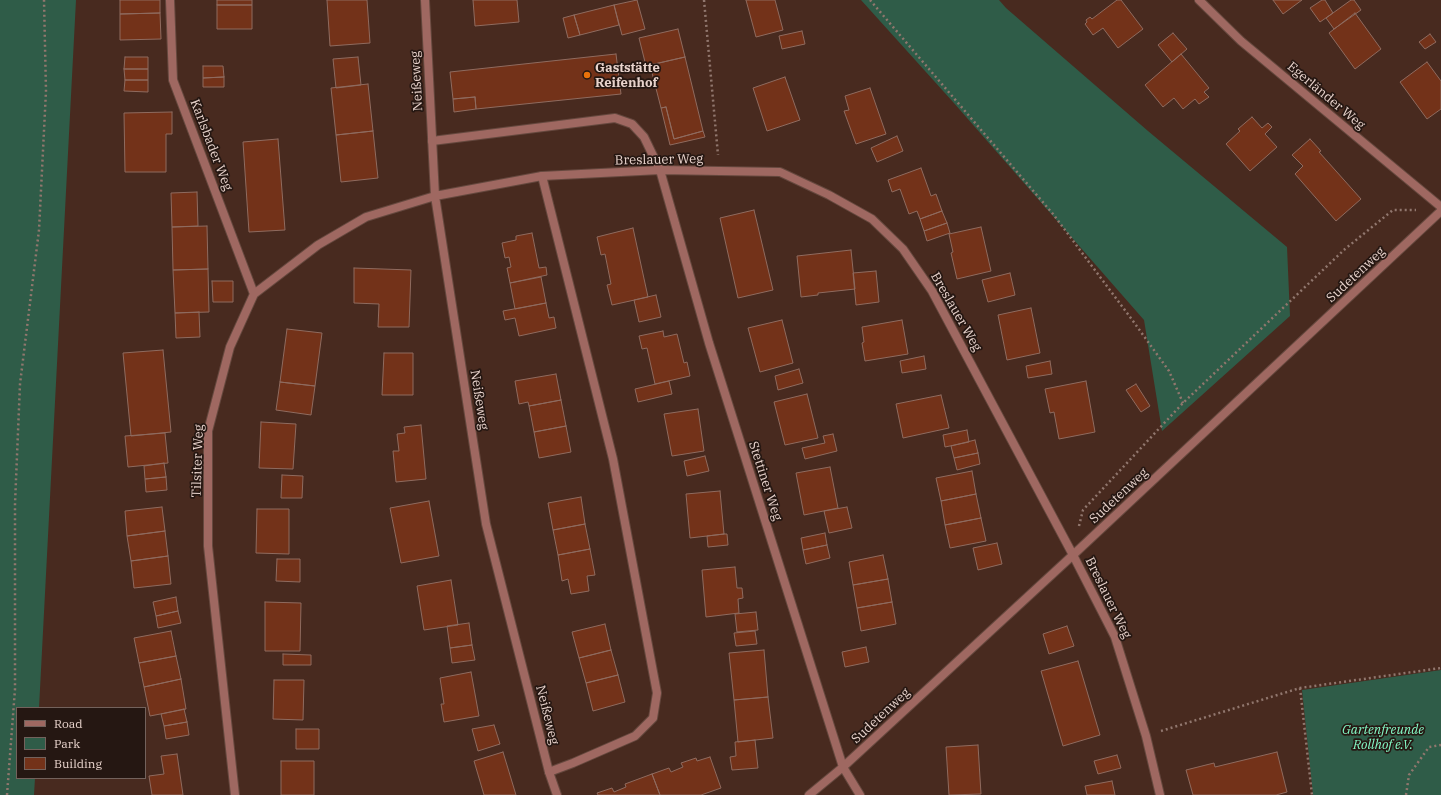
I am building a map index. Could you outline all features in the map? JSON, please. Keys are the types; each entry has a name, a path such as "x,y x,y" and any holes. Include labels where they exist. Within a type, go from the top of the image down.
{"street":[{"name":"Karlsbader Weg","path":"170,0 173,80 254,294"},
{"name":"Neißeweg","path":"426,0 435,196 486,524 549,772 557,795"},
{"name":"Egerländer Weg","path":"1199,0 1241,41 1441,207"},
{"name":"Stettiner Weg","path":"432,141 615,118 632,124 644,137 660,170 709,343 843,767 860,795"},
{"name":"Breslauer Weg","path":"435,196 542,176 660,170 780,172 829,194 872,219 903,249 932,291 1116,637 1146,736 1160,795"},
{"path":"542,176 613,459 657,693 653,718 635,736 574,763 549,772"},
{"name":"Tilsiter Weg","path":"235,795 208,546 208,431 230,347 254,294 318,245 366,217 435,196"},
{"name":"Sudetenweg","path":"809,795 843,767 1073,555 1441,211"}],"path":[{"path":"7,795 15,689 15,504 20,392 39,230 46,91 44,0"},
{"path":"704,0 719,171"},
{"path":"870,0 1053,214 1133,320 1169,371 1183,403"},
{"path":"1073,555 1082,510 1183,403 1345,250 1393,210 1420,210"},
{"path":"1146,736 1300,688 1441,668"},
{"path":"1300,688 1312,795"},
{"path":"1406,795 1409,775 1429,747 1441,745"}],"green space":[{"path":"0,0 76,0 39,707 16,707 16,779 35,779 34,795 0,795"},
{"path":"861,0 999,0 1006,8 1148,131 1287,247 1290,316 1162,431 1144,320 953,102"},
{"name":"Gartenfreunde Rollhof e.V.","path":"1441,670 1441,795 1313,795 1302,690"}],"building":[{"path":"120,0 160,0 160,13 120,14"},
{"path":"217,0 252,0 252,5 217,5"},
{"path":"327,0 367,0 370,43 330,46"},
{"path":"473,0 517,0 519,22 475,26"},
{"path":"637,0 645,29 622,35 614,5"},
{"path":"746,0 775,0 783,30 756,37"},
{"path":"1117,0 1121,0 1143,29 1118,48 1103,28 1093,35 1085,24 1087,22 1086,20 1090,17 1092,19"},
{"path":"1273,0 1302,0 1283,14"},
{"path":"1322,0 1325,0 1333,13 1320,22 1310,8"},
{"path":"1351,0 1354,0 1361,10 1334,29 1326,18"},
{"path":"217,5 252,5 252,29 217,29"},
{"path":"614,5 619,25 580,35 574,15"},
{"path":"160,13 161,39 120,40 120,14"},
{"path":"1355,13 1381,49 1355,69 1329,33"},
{"path":"574,15 580,35 568,38 563,18"},
{"path":"678,29 685,57 646,66 639,38"},
{"path":"802,31 805,44 782,49 779,36"},
{"path":"1173,33 1187,49 1172,62 1158,45"},
{"path":"1430,34 1436,42 1425,49 1419,42"},
{"path":"616,54 621,94 476,109 475,97 453,99 450,72"},
{"path":"1181,54 1209,88 1204,92 1209,97 1199,104 1195,99 1183,109 1174,98 1163,107 1145,85"},
{"path":"125,57 148,57 148,69 124,69"},
{"path":"358,57 361,85 336,88 333,59"},
{"path":"685,57 703,131 674,139 666,107 661,108 650,65"},
{"path":"1427,62 1441,81 1441,109 1427,119 1400,82"},
{"path":"203,66 223,66 224,77 203,78"},
{"path":"124,69 148,69 148,80 125,80"},
{"path":"224,77 224,87 203,87 203,78"},
{"path":"785,77 800,120 767,131 753,88"},
{"path":"125,80 148,80 148,92 124,91"},
{"path":"368,84 373,131 336,135 331,88"},
{"path":"870,88 886,134 856,144 844,111 849,110 845,96"},
{"path":"475,97 476,109 454,112 453,99"},
{"path":"666,107 674,139 703,131 705,137 670,145 661,108"},
{"path":"172,112 172,134 166,134 166,172 125,172 124,113"},
{"path":"1252,117 1262,128 1268,123 1272,127 1265,134 1277,147 1250,171 1226,144 1240,131 1238,129"},
{"path":"373,131 378,178 341,182 336,135"},
{"path":"897,136 903,151 877,162 871,148"},
{"path":"278,139 285,230 249,232 243,142"},
{"path":"1310,139 1321,151 1319,152 1361,199 1336,221 1295,174 1303,166 1292,155"},
{"path":"921,168 931,196 936,194 942,211 920,219 917,211 909,214 900,189 892,192 888,180"},
{"path":"197,192 198,226 172,227 171,193"},
{"path":"754,210 773,290 738,298 720,218"},
{"path":"942,211 947,223 924,231 920,219"},
{"path":"947,223 950,233 927,241 924,231"},
{"path":"207,226 208,269 173,270 172,227"},
{"path":"981,227 991,271 957,279 951,253 953,252 949,234"},
{"path":"633,228 648,297 612,305 607,285 611,284 605,254 601,255 597,237"},
{"path":"532,233 539,268 546,267 547,275 510,283 507,268 511,267 509,257 505,258 502,243 516,240 516,236"},
{"path":"851,250 855,289 818,293 818,295 801,297 797,256"},
{"path":"354,268 411,270 409,327 378,327 379,304 354,303"},
{"path":"208,269 209,312 175,313 173,270"},
{"path":"876,271 879,302 856,305 853,273"},
{"path":"1010,273 1015,295 988,302 982,280"},
{"path":"541,277 546,303 515,309 510,283"},
{"path":"212,281 233,281 233,302 213,302"},
{"path":"656,295 661,317 639,322 634,300"},
{"path":"546,303 549,318 554,317 556,328 519,336 515,318 505,320 503,311"},
{"path":"1031,308 1040,353 1007,360 998,315"},
{"path":"199,312 200,337 176,338 175,313"},
{"path":"782,320 793,363 760,372 748,328"},
{"path":"902,320 908,354 865,361 862,343 864,342 862,327"},
{"path":"287,329 322,333 315,386 280,382"},
{"path":"663,331 664,337 677,334 684,363 687,362 690,376 655,384 647,348 642,349 639,336"},
{"path":"163,350 171,432 131,436 123,353"},
{"path":"384,353 413,353 413,395 382,395"},
{"path":"924,356 926,369 902,373 900,361"},
{"path":"1050,361 1052,374 1028,378 1026,366"},
{"path":"799,369 803,383 778,390 775,376"},
{"path":"556,374 561,400 529,406 528,402 519,404 515,381"},
{"path":"669,381 672,394 638,402 635,389"},
{"path":"1086,381 1095,432 1059,439 1054,412 1050,413 1045,389"},
{"path":"280,382 315,386 311,415 276,410"},
{"path":"1136,384 1150,406 1141,412 1126,390"},
{"path":"807,394 818,438 785,445 774,402"},
{"path":"941,395 949,428 903,438 896,404"},
{"path":"561,400 566,426 534,432 529,406"},
{"path":"698,409 704,451 672,456 664,414"},
{"path":"261,422 296,424 293,469 259,468"},
{"path":"421,425 426,479 396,482 393,451 399,451 397,434 405,433 404,427"},
{"path":"566,426 571,452 539,458 534,432"},
{"path":"967,430 969,442 945,447 943,435"},
{"path":"165,433 168,463 128,467 125,436"},
{"path":"833,434 837,451 805,459 802,448 825,443 823,436"},
{"path":"975,440 978,453 954,458 951,446"},
{"path":"978,453 980,464 957,470 954,458"},
{"path":"705,456 709,471 687,476 684,461"},
{"path":"164,463 166,477 145,479 144,466"},
{"path":"830,467 838,508 804,515 796,473"},
{"path":"972,471 976,494 941,501 936,478"},
{"path":"282,475 303,476 302,498 281,498"},
{"path":"166,477 167,490 146,492 145,479"},
{"path":"720,491 724,534 690,538 686,494"},
{"path":"976,494 981,518 945,525 941,501"},
{"path":"581,497 585,524 553,530 548,503"},
{"path":"429,501 439,556 401,563 390,508"},
{"path":"162,507 165,531 127,536 125,511"},
{"path":"847,507 852,528 829,533 824,511"},
{"path":"257,509 289,509 289,554 256,553"},
{"path":"981,518 986,541 950,548 945,525"},
{"path":"585,524 590,549 558,555 553,530"},
{"path":"165,531 168,556 131,561 127,536"},
{"path":"825,533 827,545 803,550 801,538"},
{"path":"727,534 728,545 708,547 707,536"},
{"path":"997,543 1002,564 978,570 973,548"},
{"path":"827,545 830,558 806,564 803,550"},
{"path":"590,549 595,575 587,576 589,591 571,594 568,579 562,581 558,555"},
{"path":"883,555 888,579 853,585 849,562"},
{"path":"168,556 171,584 134,588 131,561"},
{"path":"277,559 300,559 300,582 276,581"},
{"path":"735,567 737,588 742,588 743,598 738,599 739,613 706,617 702,570"},
{"path":"888,579 892,602 857,608 853,585"},
{"path":"451,580 458,625 424,630 417,586"},
{"path":"176,597 178,611 156,616 153,602"},
{"path":"265,602 301,603 300,651 265,651"},
{"path":"892,602 896,624 861,631 857,608"},
{"path":"178,611 181,623 158,628 156,616"},
{"path":"756,612 758,630 737,632 735,614"},
{"path":"469,623 472,645 450,648 447,626"},
{"path":"605,624 611,650 579,658 572,632"},
{"path":"1067,626 1074,646 1049,654 1043,634"},
{"path":"171,631 176,656 139,663 134,638"},
{"path":"755,631 757,644 736,646 734,633"},
{"path":"472,645 475,660 452,663 450,648"},
{"path":"866,647 869,662 845,667 842,652"},
{"path":"611,650 618,675 586,683 579,658"},
{"path":"764,650 768,697 734,700 729,653"},
{"path":"283,654 311,655 311,665 283,665"},
{"path":"176,656 181,679 144,687 139,663"},
{"path":"1078,661 1100,735 1063,746 1041,671"},
{"path":"471,672 479,716 444,722 441,704 444,704 440,678"},
{"path":"618,675 625,702 593,711 586,683"},
{"path":"181,679 186,709 150,716 144,687"},
{"path":"274,680 304,680 303,720 273,719"},
{"path":"768,697 773,738 738,742 734,700"},
{"path":"184,709 187,722 164,726 161,714"},
{"path":"187,722 189,735 166,739 164,726"},
{"path":"494,725 500,744 478,751 472,729"},
{"path":"296,729 319,729 319,749 296,749"},
{"path":"755,740 758,768 732,770 730,757 736,756 735,742"},
{"path":"978,745 981,794 949,795 946,747"},
{"path":"503,752 516,795 484,795 474,761"},
{"path":"1277,752 1287,792 1276,795 1193,795 1186,770 1214,763 1215,767"},
{"path":"177,754 183,795 152,795 149,776 164,774 161,756"},
{"path":"1117,755 1121,768 1098,774 1094,761"},
{"path":"710,757 721,788 701,795 660,795 652,774 669,768 671,772 683,767 681,763 696,758 697,761"},
{"path":"281,761 314,761 314,795 281,795"},
{"path":"652,774 660,795 598,795 597,793 612,788 614,792 626,787 625,784"},
{"path":"1112,781 1115,795 1087,795 1085,786"}],"place":[{"name":"Gaststätte Reifenhof","path":"587,75"}]}
